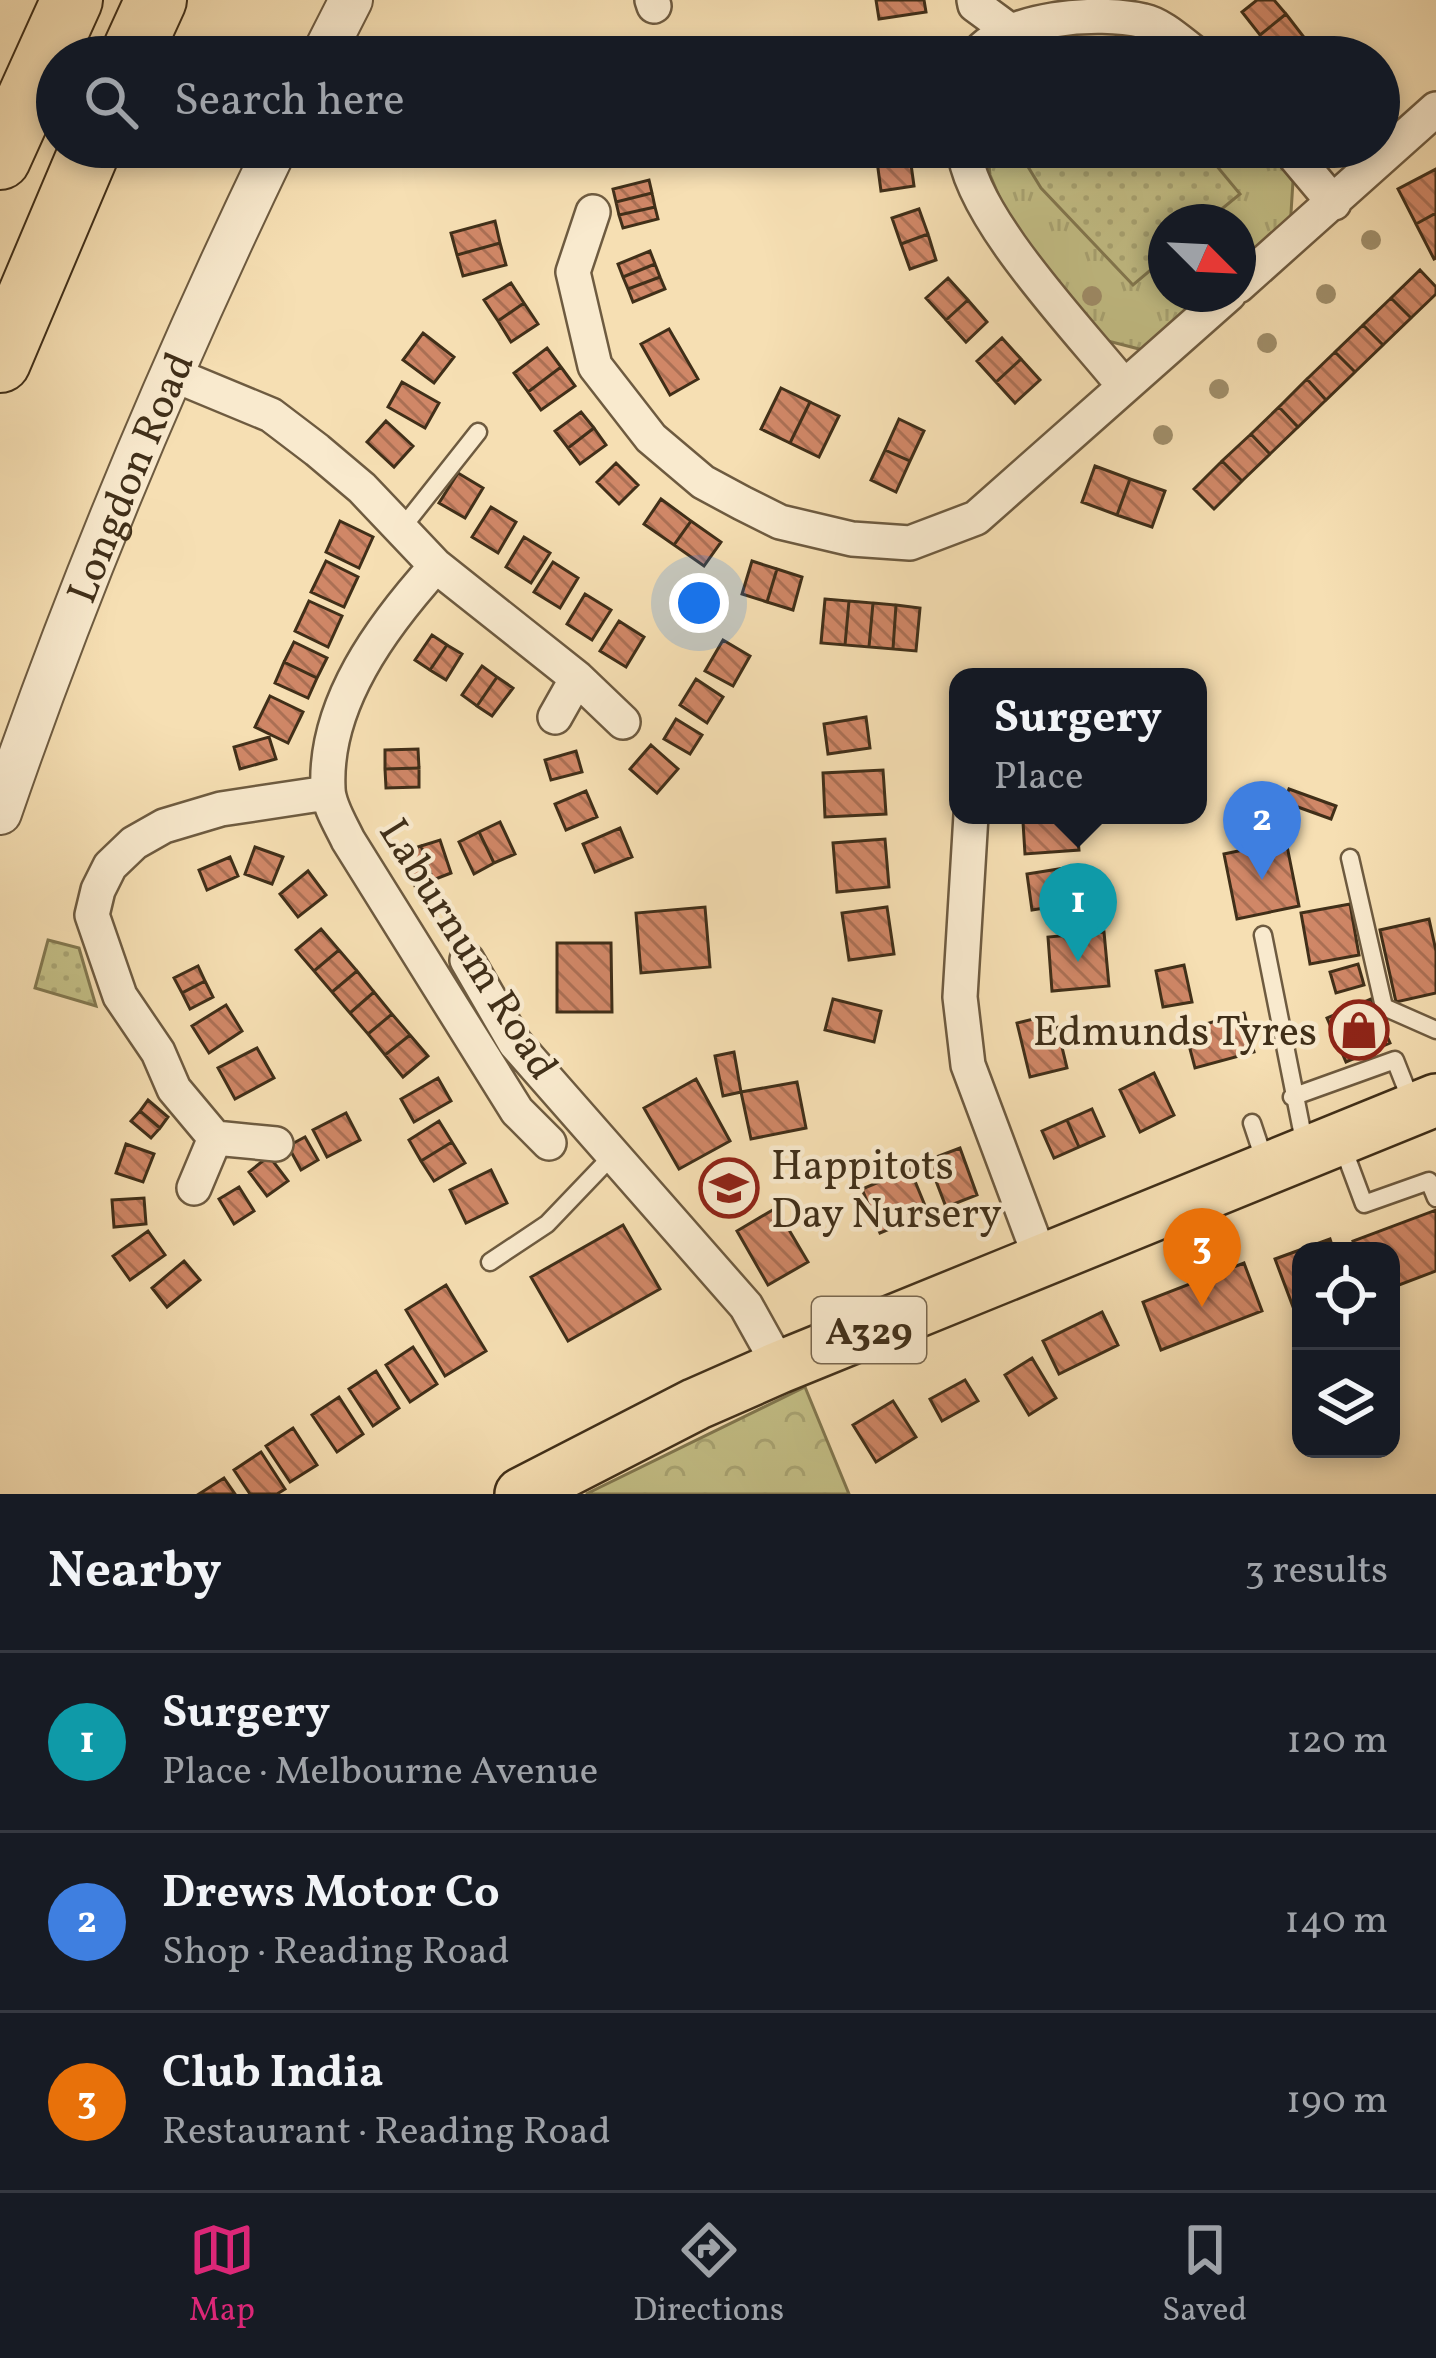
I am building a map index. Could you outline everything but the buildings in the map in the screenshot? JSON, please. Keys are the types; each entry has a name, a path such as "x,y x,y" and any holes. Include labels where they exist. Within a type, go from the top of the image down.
{"highway":[{"path":"56,36 72,0"},
{"path":"140,36 156,0"},
{"path":"0,159 36,80"},
{"path":"0,362 82,168"}],"main road":[{"name":"A329","path":"521,1494 659,1422 1036,1247 1291,1145 1425,1104"}],"street":[{"path":"333,36 351,0"},
{"path":"974,0 1009,29"},
{"path":"1000,36 1009,29 1083,16 1148,21 1170,36"},
{"path":"1400,142 1436,109"},
{"name":"Longdon Road","path":"0,813 104,536 266,168"},
{"path":"968,168 1002,238 1124,386"},
{"path":"1305,168 1334,202"},
{"path":"1256,270 1371,168"},
{"path":"592,212 564,271 595,366 651,438 703,482 780,522 852,539 910,543 976,518 1208,312"},
{"path":"172,374 271,416 332,462 436,566 577,678 622,722"},
{"name":"Laburnum Road","path":"436,566 390,617 352,685 338,720 327,793 348,840 517,1111 549,1143"},
{"path":"555,717 577,678"},
{"name":"Laburnum Road","path":"215,1138 174,1089 158,1052 121,995 92,915 98,890 122,854 164,826 221,809 327,793"},
{"path":"970,824 960,997 968,1065 1036,1247"},
{"path":"467,960 515,1042 746,1306 780,1367"},
{"path":"194,1187 215,1138 276,1144"}],"lane":[{"path":"402,528 478,432"},
{"path":"1350,858 1384,1007 1436,1030"},
{"path":"1263,935 1292,1097 1291,1145 1364,1204 1429,1181 1436,1198"},
{"path":"1292,1097 1395,1060 1425,1104"},
{"path":"490,1262 547,1224 613,1155"}],"green space":[{"path":"989,168 1282,168 1293,181 1290,229 1256,258 1256,204 1148,204 1148,312 1193,312 1147,351 1096,338 1016,236"},
{"path":"1029,168 1218,168 1240,194 1228,204 1148,204 1148,272 1133,285 1041,188"},
{"path":"48,940 79,948 96,1006 35,988"},
{"path":"805,1387 849,1494 586,1494"}],"place":[{"name":"Drews Motor Co","path":"1262,880"},
{"name":"Surgery","path":"1078,962"},
{"name":"Edmunds Tyres","path":"1359,1030"},
{"name":"Happitots Day Nursery","path":"729,1188"},
{"name":"Club India","path":"1202,1307"}]}
